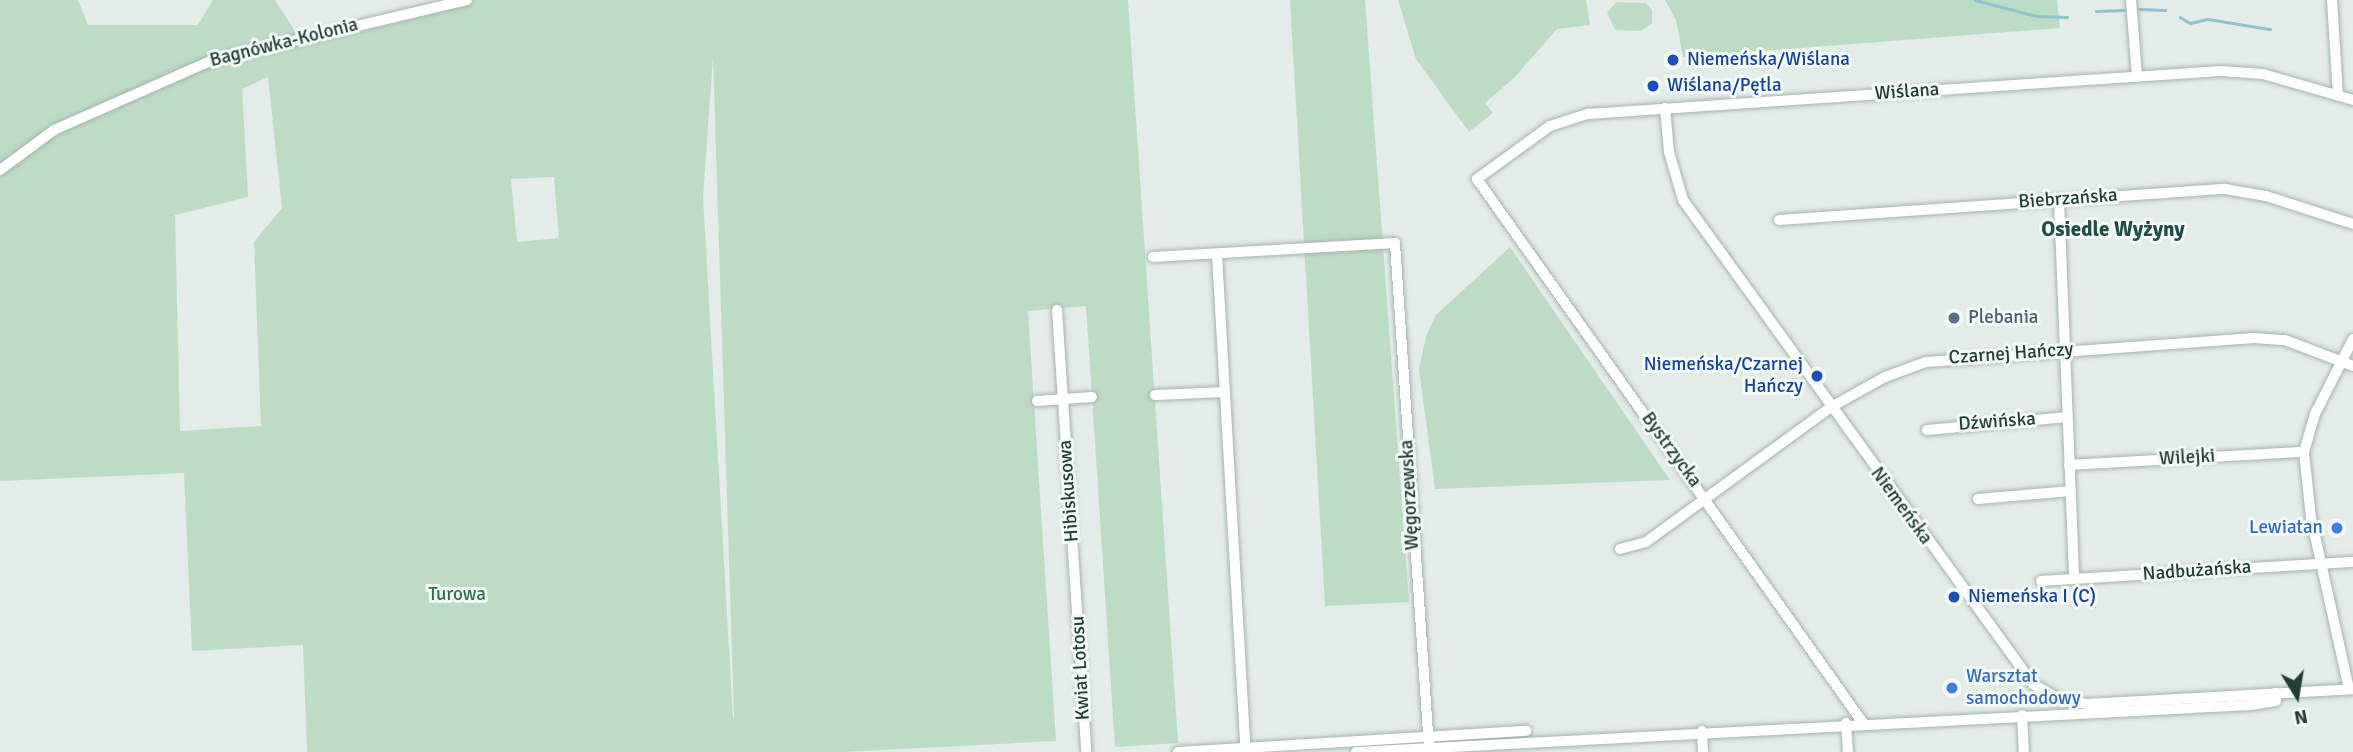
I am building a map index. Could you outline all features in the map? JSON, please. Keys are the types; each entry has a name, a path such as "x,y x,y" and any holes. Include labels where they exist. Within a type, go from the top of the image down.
{"street":[{"name":"Bagnówka-Kolonia","path":"0,170 54,130 213,60 467,0"},
{"path":"2132,0 2137,77"},
{"path":"2332,0 2338,95"},
{"name":"Wiślana","path":"1477,179 1558,122 1588,114 2221,71 2263,74 2353,100"},
{"name":"Niemeńska","path":"1665,108 1669,152 1683,200 2018,668 2041,691 2059,699 2087,704 2351,689"},
{"name":"Bystrzycka","path":"1477,179 1863,723"},
{"name":"Biebrzańska","path":"1779,220 2225,189 2266,196 2353,224"},
{"path":"2059,200 2074,578"},
{"name":"Węgorzewska","path":"1217,256 1395,243 1428,742"},
{"path":"1153,257 1217,256 1245,750"},
{"name":"Hibiskusowa","path":"1057,310 1076,584"},
{"name":"Czarnej Hańczy","path":"1620,549 1646,542 1704,497 1831,407 1885,377 1938,359 2254,338 2285,340 2348,363"},
{"path":"2351,689 2321,563 2304,477 2304,452 2315,414 2348,363 2353,339"},
{"path":"1156,395 1225,392"},
{"path":"1038,401 1092,397"},
{"name":"Dźwińska","path":"1927,430 2067,417"},
{"name":"Wilejki","path":"2069,465 2304,452"},
{"path":"1978,499 2071,491"},
{"name":"Nadbużańska","path":"2041,581 2353,562"},
{"name":"Kwiat Lotosu","path":"1076,584 1086,752"},
{"name":"Niemeńska","path":"1356,752 1411,751 1428,742 1581,739 2022,715 2084,716 2251,705 2276,701 2275,693"},
{"path":"2022,715 2024,752"},
{"path":"1846,723 1848,752"},
{"path":"1178,752 1428,742 1526,731"},
{"path":"1702,731 1703,752"},
{"path":"1581,739 1581,752"}],"green space":[{"name":"Turowa","path":"0,0 78,0 88,25 198,25 213,0 275,0 304,45 442,12 441,0 1128,0 1178,743 1115,747 1086,306 1028,311 1056,741 843,752 307,752 303,645 192,651 184,473 0,481","holes":["713,57 733,719 703,197","268,77 282,208 254,242 261,426 180,431 175,215 248,197 242,89","554,177 559,238 517,242 511,179"]},
{"path":"1290,0 1365,0 1409,602 1325,606"},
{"path":"1398,0 1586,0 1590,25 1557,29 1515,77 1485,103 1493,113 1469,132 1416,59"},
{"path":"1665,0 2057,0 2060,28 1683,57 1676,20"},
{"path":"1616,2 1646,3 1652,10 1652,23 1641,31 1615,30 1607,13"},
{"path":"1510,247 1670,480 1435,489 1419,369 1426,336 1436,315"}],"waterway":[{"path":"1975,0 2037,16 2067,17"},
{"path":"2139,9 2165,10"},
{"path":"2096,11 2124,10"},
{"path":"2180,17 2190,23 2208,19 2270,29"}],"place":[{"name":"Niemeńska/Wiślana","path":"1673,60"},
{"name":"Wiślana/Pętla","path":"1653,86"},
{"name":"Plebania","path":"1954,318"},
{"name":"Niemeńska/Czarnej Hańczy","path":"1817,376"},
{"name":"Lewiatan","path":"2337,528"},
{"name":"Niemeńska I (C)","path":"1954,597"},
{"name":"Warsztat samochodowy","path":"1952,688"}],"district":[{"name":"Osiedle Wyżyny","path":"2113,229"}]}
